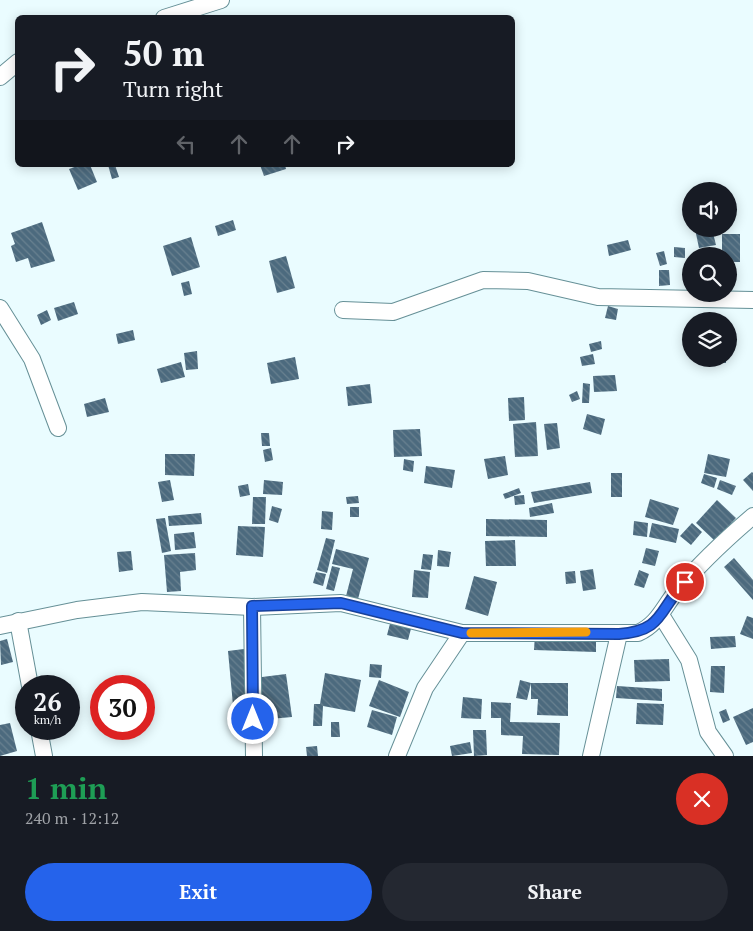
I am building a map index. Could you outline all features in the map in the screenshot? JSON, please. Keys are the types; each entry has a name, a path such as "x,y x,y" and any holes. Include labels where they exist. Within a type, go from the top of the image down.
{"street":[{"path":"174,15 221,0"},
{"path":"0,78 15,65"},
{"path":"343,310 393,312 483,280 528,281 598,297 753,300"},
{"path":"0,308 32,358 58,428"},
{"path":"0,626 77,610 142,602 252,606 341,603 462,633 638,633 650,628 661,615 675,592 722,542 753,516"},
{"path":"252,606 254,756"},
{"path":"661,615 689,660 708,732 725,756"},
{"path":"18,621 28,675"},
{"path":"397,756 425,688 462,633"},
{"path":"592,756 619,634"},
{"path":"41,740 44,756"}],"building":[{"path":"91,167 97,182 78,190 69,169"},
{"path":"109,167 116,167 119,177 112,179"},
{"path":"261,167 286,167 286,169 264,176"},
{"path":"233,220 236,230 218,236 215,226"},
{"path":"42,222 55,261 31,268 28,258 16,262 11,246 15,244 11,233"},
{"path":"737,234 740,234 740,262 737,262 737,247 722,247 722,237 737,237"},
{"path":"191,237 200,267 172,276 163,246"},
{"path":"697,237 714,237 716,245 699,247"},
{"path":"628,240 631,250 609,256 607,245"},
{"path":"674,247 682,248 682,258 674,257"},
{"path":"664,251 667,264 660,266 656,253"},
{"path":"286,256 295,288 277,293 269,261"},
{"path":"659,270 669,270 670,285 659,286"},
{"path":"189,281 192,294 184,296 181,283"},
{"path":"74,302 78,314 58,321 54,308"},
{"path":"608,306 618,309 616,320 605,318"},
{"path":"47,310 51,320 41,325 37,315"},
{"path":"133,330 135,340 118,344 116,334"},
{"path":"601,341 602,349 591,352 589,344"},
{"path":"197,351 198,369 186,370 184,353"},
{"path":"593,354 595,364 582,366 580,357"},
{"path":"295,357 299,379 271,384 267,363"},
{"path":"181,362 185,377 161,383 157,369"},
{"path":"615,375 617,391 594,392 593,376"},
{"path":"583,383 590,384 589,403 582,403"},
{"path":"370,384 372,403 348,406 346,387"},
{"path":"577,391 580,399 572,402 569,395"},
{"path":"524,397 525,420 509,421 508,398"},
{"path":"105,398 109,412 87,417 84,404"},
{"path":"587,414 605,419 601,435 583,429"},
{"path":"536,422 538,456 515,457 513,424"},
{"path":"557,423 560,448 547,450 544,424"},
{"path":"420,429 422,456 394,457 393,430"},
{"path":"261,433 269,433 270,446 262,446"},
{"path":"271,448 273,460 265,462 263,450"},
{"path":"165,454 195,454 194,476 165,475"},
{"path":"708,454 730,459 726,477 704,473"},
{"path":"505,456 508,475 488,479 484,459"},
{"path":"404,459 414,461 413,472 403,470"},
{"path":"426,466 455,470 452,488 424,483"},
{"path":"611,473 622,473 622,497 611,497"},
{"path":"753,473 753,491 743,480"},
{"path":"704,474 717,478 714,488 701,483"},
{"path":"170,480 174,500 162,502 158,482"},
{"path":"264,480 283,482 282,495 263,494"},
{"path":"720,480 736,486 732,495 717,489"},
{"path":"590,482 592,493 534,503 531,492"},
{"path":"248,484 250,495 240,497 238,486"},
{"path":"519,488 521,493 505,499 503,494"},
{"path":"524,495 525,504 515,505 514,496"},
{"path":"358,496 359,503 347,504 346,497"},
{"path":"253,497 266,497 265,524 252,524"},
{"path":"650,499 679,508 673,525 645,517"},
{"path":"717,500 736,518 715,541 696,523"},
{"path":"552,503 554,513 530,517 529,508"},
{"path":"272,506 282,509 278,523 269,520"},
{"path":"350,507 359,507 359,517 350,517"},
{"path":"322,511 333,512 332,530 321,529"},
{"path":"201,513 202,524 169,526 168,516"},
{"path":"165,518 171,551 162,553 156,519"},
{"path":"486,519 547,520 547,537 486,536"},
{"path":"634,521 648,523 647,537 633,535"},
{"path":"652,523 679,529 676,543 649,537"},
{"path":"692,523 702,532 691,545 680,536"},
{"path":"238,526 265,527 263,557 236,555"},
{"path":"194,532 196,548 175,550 174,534"},
{"path":"326,538 335,540 327,573 317,570"},
{"path":"515,540 516,566 486,566 485,541"},
{"path":"646,548 659,551 655,566 642,563"},
{"path":"336,549 369,558 358,599 346,596 353,569 332,564"},
{"path":"438,550 451,552 449,567 437,566"},
{"path":"131,551 133,570 119,572 117,552"},
{"path":"195,553 196,570 180,572 181,591 167,592 164,555"},
{"path":"423,554 433,555 431,570 421,569"},
{"path":"734,558 753,580 753,600 724,567"},
{"path":"332,566 340,568 334,591 326,589"},
{"path":"593,569 596,589 583,591 580,571"},
{"path":"414,570 430,572 428,598 412,597"},
{"path":"639,570 649,574 644,588 634,585"},
{"path":"575,571 576,583 566,584 565,572"},
{"path":"316,572 326,574 323,586 313,583"},
{"path":"474,576 497,582 488,616 465,609"},
{"path":"747,616 753,618 753,639 740,634"},
{"path":"391,620 412,625 408,640 387,635"},
{"path":"535,634 596,637 596,652 534,650"},
{"path":"735,636 736,647 711,649 710,637"},
{"path":"7,639 13,662 1,665 0,641"},
{"path":"244,649 250,715 234,716 228,651"},
{"path":"669,659 670,681 635,682 634,660"},
{"path":"370,664 382,665 381,678 369,677"},
{"path":"711,666 725,666 724,693 710,692"},
{"path":"325,673 361,680 355,712 323,706 322,726 313,726 314,704 320,704"},
{"path":"286,674 292,717 259,720 254,678"},
{"path":"379,680 409,692 400,717 369,706"},
{"path":"520,680 531,683 527,700 516,698"},
{"path":"531,683 568,683 568,716 537,715 538,699 531,699"},
{"path":"617,686 662,689 662,701 616,698"},
{"path":"463,697 482,699 481,719 461,718"},
{"path":"491,702 511,703 510,722 560,723 559,755 522,754 523,736 501,735 501,718 491,718"},
{"path":"637,703 664,704 663,725 636,724"},
{"path":"753,708 753,742 746,745 733,717"},
{"path":"726,709 730,720 723,723 719,712"},
{"path":"372,710 397,717 392,735 367,727"},
{"path":"331,722 339,722 340,737 331,737"},
{"path":"10,723 17,751 0,756 0,725"},
{"path":"473,730 486,730 487,755 474,756"},
{"path":"470,742 472,753 452,756 450,746"},
{"path":"317,746 318,756 307,756 306,747"}],"slow traffic":[{"path":"471,633 586,632"}],"route":[{"path":"253,719 252,606 341,603 462,633 638,633 650,628 661,615 675,592 685,582"}]}
